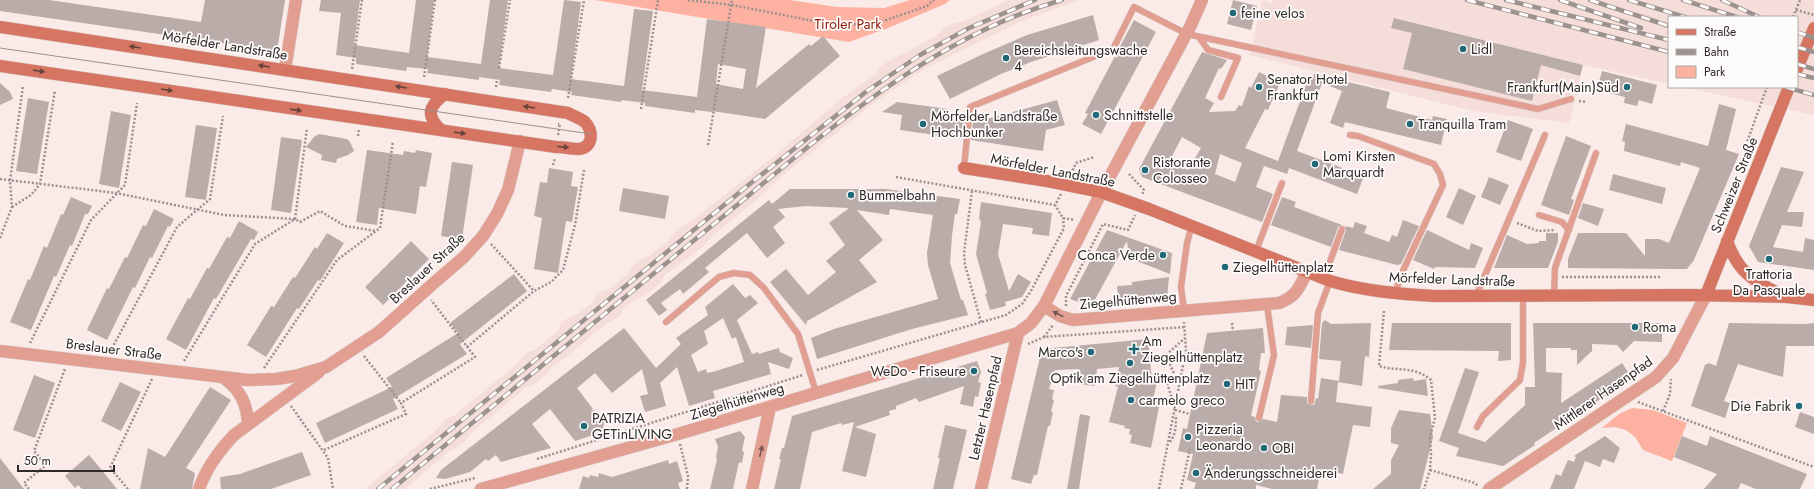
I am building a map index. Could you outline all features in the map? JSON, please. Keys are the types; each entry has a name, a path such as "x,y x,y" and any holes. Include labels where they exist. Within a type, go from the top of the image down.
{"main road":[{"name":"Mörfelder Landstraße","path":"0,27 568,113 584,121 589,128 591,140 588,145 580,149 556,147 0,66"},
{"path":"1798,66 1814,28"},
{"name":"Schweizer Straße","path":"1706,295 1789,88"},
{"path":"441,130 434,124 430,116 431,110 436,102 445,94"},
{"name":"Mörfelder Landstraße","path":"964,168 1047,181 1101,192 1139,205 1327,280 1349,286 1395,294 1434,296 1706,295 1787,297 1814,300"},
{"path":"1727,241 1738,266 1747,275 1768,288 1787,297"}],"street":[{"path":"285,70 296,0"},
{"path":"1044,306 1101,192 1187,34 1202,0"},
{"name":"Breslauer Straße","path":"199,489 209,466 224,446 248,424 326,367 378,332 464,257 483,235 497,214 508,190 520,141"},
{"name":"Ziegelhüttenweg","path":"486,488 678,434 1018,333 1031,323 1044,306 1060,316 1073,320 1184,310 1268,305 1291,299 1307,272"},
{"name":"Mittlerer Hasenpfad","path":"1489,489 1656,377 1673,358 1706,295"},
{"name":"Letzter Hasenpfad","path":"981,489 1018,333"},
{"name":"Breslauer Straße","path":"0,351 224,378 276,379 295,376 326,367"},
{"path":"224,378 236,387 242,397 247,409 248,424"},
{"path":"752,489 770,407"}],"lane":[{"path":"964,168 970,107 1113,49 1134,7 1187,34 1538,109 1571,99"},
{"path":"1199,36 1208,50 1238,58 1221,97"},
{"path":"1350,135 1358,136 1434,164 1440,174 1443,185 1401,275 1395,294"},
{"path":"1476,296 1546,135"},
{"path":"1554,296 1555,268 1596,154"},
{"path":"1256,251 1282,183"},
{"path":"1539,215 1562,222 1569,230"},
{"path":"1184,310 1181,287 1187,243 1192,226"},
{"path":"1311,401 1318,313 1342,229"},
{"path":"666,322 719,277 734,273 750,276 764,288 798,334 816,392"},
{"path":"1477,427 1483,416 1520,380 1523,362 1523,296"},
{"path":"1259,418 1274,355 1268,305"}],"path":[{"path":"352,75 362,0"},
{"path":"424,76 436,0"},
{"path":"499,68 510,0"},
{"path":"568,98 584,0"},
{"path":"641,109 658,0"},
{"path":"688,0 732,5 824,23 872,26 927,6 934,0"},
{"path":"708,145 732,0"},
{"path":"1793,16 1800,0"},
{"path":"1796,10 1814,15"},
{"path":"496,87 497,80"},
{"path":"0,238 12,207 10,181 23,86"},
{"path":"1746,145 1767,88"},
{"path":"12,207 31,195 40,184 54,90"},
{"path":"25,354 91,220 116,193 125,186 137,103"},
{"path":"103,363 177,227 210,199 223,116"},
{"path":"553,165 560,124 555,123"},
{"path":"295,219 307,128"},
{"path":"256,379 337,260 380,228 392,141"},
{"path":"467,346 534,291 551,282 563,270 575,224 584,170"},
{"path":"1044,337 1066,306 1066,296 1103,224 1128,230 1144,190 1130,174"},
{"path":"896,177 1055,205"},
{"path":"0,179 116,193 224,215 295,219 300,222 320,211 345,226 376,231"},
{"path":"972,191 964,253 965,265 981,322"},
{"path":"529,462 810,372 1006,315 1022,304 1031,291 1064,228 1063,218"},
{"path":"178,372 255,244 295,219"},
{"path":"1509,220 1538,231 1569,230"},
{"path":"483,235 534,291"},
{"path":"1555,277 1662,277"},
{"path":"401,402 475,357 424,292"},
{"path":"1159,489 1186,350 1184,310"},
{"path":"1384,311 1379,366 1390,370 1404,368 1425,375 1431,380 1435,418 1430,437 1430,470 1424,489"},
{"path":"1232,323 1233,331"},
{"path":"1014,350 1044,337 1185,327"},
{"path":"1175,410 1167,383 1175,376 1166,355 1185,338"},
{"path":"324,450 406,414 401,402 356,346"},
{"path":"29,489 24,483 46,465 34,451 68,359"},
{"path":"128,489 110,468 157,370"},
{"path":"1663,411 1670,394"},
{"path":"285,397 324,450 328,458 332,489"},
{"path":"1626,398 1814,467"},
{"path":"1175,410 1190,414"},
{"path":"678,434 688,476 687,489"},
{"path":"1181,489 1190,449"},
{"path":"1430,470 1475,483 1480,489"},
{"path":"430,489 478,477"}],"shaded area":[{"path":"1008,0 1079,0 1020,22 926,68 875,102 783,175 760,197 710,238 704,246 665,275 661,282 646,295 638,298 623,309 621,315 593,334 549,370 548,373 535,384 528,386 470,434 465,442 447,453 405,489 365,489 433,433 446,419 455,415 517,364 529,351 533,351 558,331 560,324 569,317 578,314 593,302 595,297 602,291 608,290 628,274 632,266 649,256 670,239 677,230 694,219 772,158 841,99 877,73 878,68 895,57 904,54 937,35 945,27 964,21"},
{"path":"1262,0 1272,3 1273,0 1814,0 1814,115 1687,88 1798,88 1798,16 1668,16 1668,84 1583,65 1569,123 1473,111 1250,55"}],"green space":[{"name":"Tiroler Park","path":"595,0 790,0 837,7 884,8 910,0 950,0 945,4 888,28 849,42"},
{"path":"1632,408 1653,410 1687,423 1672,461 1643,450 1635,437 1626,430 1615,427 1602,428 1619,414"}],"building":[{"path":"0,0 49,0 201,22 205,0 285,0 277,51 0,11"},
{"path":"321,0 360,0 354,45 409,53 416,0 434,0 427,57 481,64 490,0 508,0 499,68 553,75 564,0 581,2 571,79 624,86 634,9 653,11 642,90 697,97 707,19 766,27 756,88 809,44 811,46 823,36 840,56 765,119 712,111 695,110 695,113 645,106 645,103 622,100 621,102 571,95 572,92 552,89 551,92 499,85 500,80 479,77 479,80 427,73 428,69 407,67 406,71 356,64 356,58 336,55 341,13 319,11","holes":["718,64 746,69 743,89 716,84"]},
{"path":"1233,0 1257,6 1251,30 1227,24"},
{"name":"Bereichsleitungswache 4","path":"1093,15 1099,40 1031,62 1001,74 950,99 937,76 1027,35"},
{"name":"Lidl","path":"1394,18 1583,65 1580,76 1541,65 1532,101 1403,69 1412,33 1391,28"},
{"path":"1134,20 1156,32 1101,134 1082,124 1088,114 1085,113"},
{"path":"1202,52 1227,60 1221,69 1219,68 1205,98 1214,103 1209,112 1235,111 1239,105 1242,106 1249,86 1251,88 1259,72 1280,83 1268,110 1265,109 1245,148 1278,161 1309,77 1313,78 1314,74 1390,92 1386,108 1432,120 1433,116 1447,119 1441,145 1345,122 1343,128 1330,123 1342,91 1322,83 1297,151 1364,176 1357,194 1289,168 1287,174 1264,166 1256,187 1273,194 1262,222 1142,177 1139,169","holes":["1182,137 1201,148 1188,170 1169,162","1220,154 1242,163 1235,182 1215,174"]},
{"name":"Frankfurt(Main)Süd","path":"1602,71 1657,85 1652,104 1639,100 1637,106 1624,103 1625,97 1597,90"},
{"path":"0,83 10,92 13,99 0,105"},
{"path":"28,98 49,102 37,174 16,171"},
{"path":"1057,100 1065,125 1046,130 1043,151 971,140 973,122 976,123 976,118 987,119"},
{"name":"Mörfelder Landstraße Hochbunker","path":"897,102 948,109 947,118 964,121 962,139 900,130 902,115 882,112"},
{"path":"1719,104 1736,109 1726,150 1739,154 1694,260 1687,269 1568,268 1568,259 1578,233 1626,233 1645,256 1645,239 1659,239 1669,243 1700,168 1681,162 1680,166 1624,151 1625,142 1622,141 1626,124 1708,146"},
{"path":"111,111 131,115 119,188 99,184"},
{"path":"1508,120 1533,129 1521,161 1496,152"},
{"path":"196,125 217,128 206,200 185,197"},
{"path":"319,134 347,139 354,151 337,159 336,163 321,160 322,155 306,147 314,137"},
{"path":"1566,136 1591,146 1571,199 1574,200 1569,215 1541,205"},
{"path":"281,137 302,140 291,213 271,210"},
{"path":"367,150 403,155 404,151 415,153 416,150 432,153 426,187 420,186 416,214 379,208 377,225 356,222"},
{"path":"452,162 473,165 462,239 441,236"},
{"path":"1781,167 1804,172 1787,212 1804,212 1802,227 1782,225 1773,247 1803,252 1805,238 1814,240 1814,270 1758,262 1749,246"},
{"path":"549,168 573,172 571,186 578,187 572,222 566,221 558,273 534,269 542,218 534,216 540,182 547,183"},
{"path":"1613,174 1666,188 1662,204 1609,190"},
{"path":"1489,177 1509,185 1500,205 1481,197"},
{"path":"623,188 669,196 665,219 619,211"},
{"path":"1459,188 1476,196 1463,225 1446,217"},
{"path":"790,189 886,189 960,199 957,214 955,214 950,263 961,300 963,300 968,315 912,329 817,359 811,338 834,329 938,299 928,265 927,253 933,215 890,209 889,215 857,210 883,240 859,260 877,282 807,321 806,325 770,282 786,269 808,295 836,272 826,261 845,245 829,223 849,208 806,206 778,209 785,217 773,227 785,243 767,258 747,233 705,268 709,272 683,294 680,289 661,303 667,310 659,316 646,300 769,200 772,204"},
{"path":"71,197 92,206 88,214 85,214 72,246 70,245 56,277 54,276 31,330 10,322 44,246 47,248 61,214 63,215"},
{"path":"1282,197 1296,202 1294,207 1342,225 1338,227 1331,247 1271,225"},
{"path":"981,202 1052,213 1049,236 1032,234 1033,228 1003,224 998,254 1009,291 1018,274 1031,282 1022,297 1005,302 1006,306 990,310 985,294 987,293 976,254 981,222 979,218"},
{"path":"1583,203 1604,209 1598,226 1578,218"},
{"path":"154,209 174,219 170,227 168,226 152,258 150,257 135,288 133,287 107,340 87,330 107,288 109,289 125,257 127,258 143,225 146,226"},
{"path":"1403,220 1419,226 1401,264 1397,265 1339,250 1346,230 1345,226 1353,228 1355,222 1367,226 1364,233 1389,242 1392,235 1397,237"},
{"path":"239,221 258,232 254,240 251,239 216,299 214,298 186,350 166,339 188,298 190,299 207,268 209,269 227,237 230,238"},
{"path":"1107,230 1172,253 1170,274 1129,258 1127,241 1092,305 1088,303 1087,305 1070,299"},
{"path":"1427,230 1469,250 1471,243 1483,248 1475,268 1435,267 1434,269 1413,260"},
{"path":"327,233 344,243 320,281 318,280 299,309 297,308 266,357 247,345 271,306 274,307 293,277 295,278 315,247 317,249"},
{"path":"1546,233 1558,233 1558,242 1548,268 1494,268 1507,235 1527,244 1546,241"},
{"path":"411,241 429,259 383,305 365,287"},
{"path":"514,274 527,291 460,344 467,354 393,399 398,409 325,443 316,423 392,387 386,378 458,333 450,323"},
{"path":"1169,277 1167,299 1119,303 1117,286 1132,285 1132,282"},
{"path":"733,284 745,298 750,295 758,303 737,320 752,354 758,352 759,354 779,348 780,352 793,358 789,369 768,362 771,374 713,391 715,398 689,406 677,367 660,383 666,406 645,412 640,396 648,394 642,369 612,393 595,373 577,388 593,409 590,411 594,410 604,423 603,430 600,433 575,441 550,409 532,424 551,448 501,462 496,455 488,461 486,459 470,472 445,479 436,478 441,470 624,328 656,368 681,344 676,338 708,315 705,307","holes":["723,318 732,339 736,337 744,362 707,373 706,369 698,372 691,355 708,344 704,331"]},
{"path":"1325,320 1331,324 1371,323 1369,357 1365,356 1362,386 1338,382 1336,402 1372,407 1370,427 1353,425 1343,474 1321,469 1317,489 1272,489 1256,485 1256,489 1194,489 1196,483 1187,480 1193,454 1178,451 1183,428 1187,429 1207,333 1263,328 1265,353 1261,353 1259,370 1261,371 1251,416 1255,417 1256,421 1258,422 1263,419 1277,422 1281,395 1307,397 1307,403 1313,405 1316,398 1318,399 1321,378 1339,381 1341,361 1319,359 1322,323"},
{"path":"1392,323 1511,323 1511,360 1498,361 1499,351 1389,350"},
{"path":"1533,323 1662,323 1662,342 1634,341 1623,352 1617,345 1592,344 1592,351 1577,365 1577,350 1571,350 1571,348 1546,348 1546,372 1562,373 1561,403 1622,363 1632,378 1534,443 1535,445 1503,466 1456,456 1459,448 1439,441 1465,368 1479,372 1458,433 1485,442 1525,405 1525,387 1535,387"},
{"path":"1729,323 1814,323 1814,346 1786,346 1783,377 1738,364 1724,401 1730,403 1725,418 1691,406 1705,365 1709,363 1716,366"},
{"path":"1313,325 1311,348 1285,345 1287,327"},
{"path":"1148,339 1152,381 1157,382 1153,400 1157,401 1156,406 1159,407 1151,448 1130,443 1132,435 1129,434 1130,429 1124,428 1125,426 1109,422 1118,387 1115,386 1119,367 1097,369 1095,386 1079,384 1079,381 1077,380 1079,369 1055,370 1049,389 1054,390 1052,399 1054,400 1051,412 1053,412 1050,426 1048,426 1037,475 1034,475 1031,484 1011,479 1042,349"},
{"path":"977,361 981,372 978,382 981,383 978,397 975,396 973,407 960,404 964,386 919,402 916,398 896,406 896,409 889,411 890,415 855,427 876,434 866,477 842,471 854,422 842,425 841,423 812,432 800,489 774,489 781,459 779,459 782,448 784,448 792,416"},
{"path":"34,375 55,383 35,438 13,430"},
{"path":"1413,378 1414,381 1426,379 1428,396 1378,388 1378,386 1398,383 1398,380"},
{"path":"120,382 141,392 121,431 101,421"},
{"path":"210,387 231,400 186,468 195,473 192,489 140,489 148,448 165,457"},
{"path":"1399,410 1430,414 1433,437 1420,489 1373,489 1391,474 1391,460 1399,445 1391,443 1391,428"},
{"path":"1800,412 1814,417 1814,434 1795,427"},
{"path":"1080,414 1090,416 1079,489 1067,489"},
{"path":"945,425 967,430 953,489 933,489 940,458 938,458"},
{"path":"740,431 745,437 742,451 744,452 742,463 739,462 733,489 710,489 717,459 718,447 715,439"},
{"path":"1605,436 1620,448 1614,463 1603,459 1600,467 1585,461 1574,489 1550,489 1556,474 1561,476 1568,460 1574,462 1576,457 1574,456"},
{"path":"1682,436 1707,446 1710,436 1807,474 1800,489 1756,489 1741,483 1738,489 1704,489 1717,474 1674,457"},
{"path":"302,452 311,475 271,489 221,489 220,477 240,474"},
{"path":"89,455 117,489 82,489 78,485 75,488 65,476"},
{"path":"0,458 24,489 0,489"},
{"path":"668,460 669,464 677,461 683,481 678,483 680,489 579,489 583,476 589,478 590,475 598,477 599,473 612,477"}],"tram line":[{"path":"0,48 591,134"}],"railway":[{"path":"378,489 751,183 867,91 920,55 969,28 1035,0"},
{"path":"392,489 790,161 875,96 919,66 965,39 1012,17 1062,0"},
{"path":"1467,0 1668,52"},
{"path":"1506,0 1668,40"},
{"path":"1560,0 1641,28"},
{"path":"1590,0 1668,26"},
{"path":"1629,0 1682,16"},
{"path":"1683,0 1734,16"},
{"path":"1722,0 1757,16"},
{"path":"1798,32 1814,38"},
{"path":"1798,47 1814,52"},
{"path":"1798,64 1814,69"},
{"path":"1798,74 1814,78"},
{"path":"1790,88 1814,95"}],"place":[{"name":"feine velos","path":"1233,13"},
{"name":"Lidl","path":"1463,49"},
{"name":"Bereichsleitungswache 4","path":"1006,58"},
{"name":"Senator Hotel Frankfurt","path":"1259,87"},
{"name":"Frankfurt(Main)Süd","path":"1627,87"},
{"name":"Schnittstelle","path":"1096,115"},
{"name":"Mörfelder Landstraße Hochbunker","path":"923,124"},
{"name":"Tranquilla Tram","path":"1410,124"},
{"name":"Lomi Kirsten Marquardt","path":"1315,164"},
{"name":"Ristorante Colosseo","path":"1145,170"},
{"name":"Bummelbahn","path":"851,195"},
{"name":"Conca Verde","path":"1163,255"},
{"name":"Trattoria Da Pasquale","path":"1769,259"},
{"name":"Ziegelhüttenplatz","path":"1225,267"},
{"name":"Roma","path":"1635,327"},
{"name":"Am Ziegelhüttenplatz","path":"1134,349"},
{"name":"Marco's","path":"1091,352"},
{"name":"Optik am Ziegelhüttenplatz","path":"1130,363"},
{"name":"WeDo - Friseure","path":"974,371"},
{"name":"HIT","path":"1227,384"},
{"name":"carmelo greco","path":"1131,400"},
{"name":"Die Fabrik","path":"1799,406"},
{"name":"PATRIZIA GETinLIVING","path":"584,426"},
{"name":"Pizzeria Leonardo","path":"1188,437"},
{"name":"OBI","path":"1264,448"},
{"name":"Änderungsschneiderei","path":"1196,473"}]}
